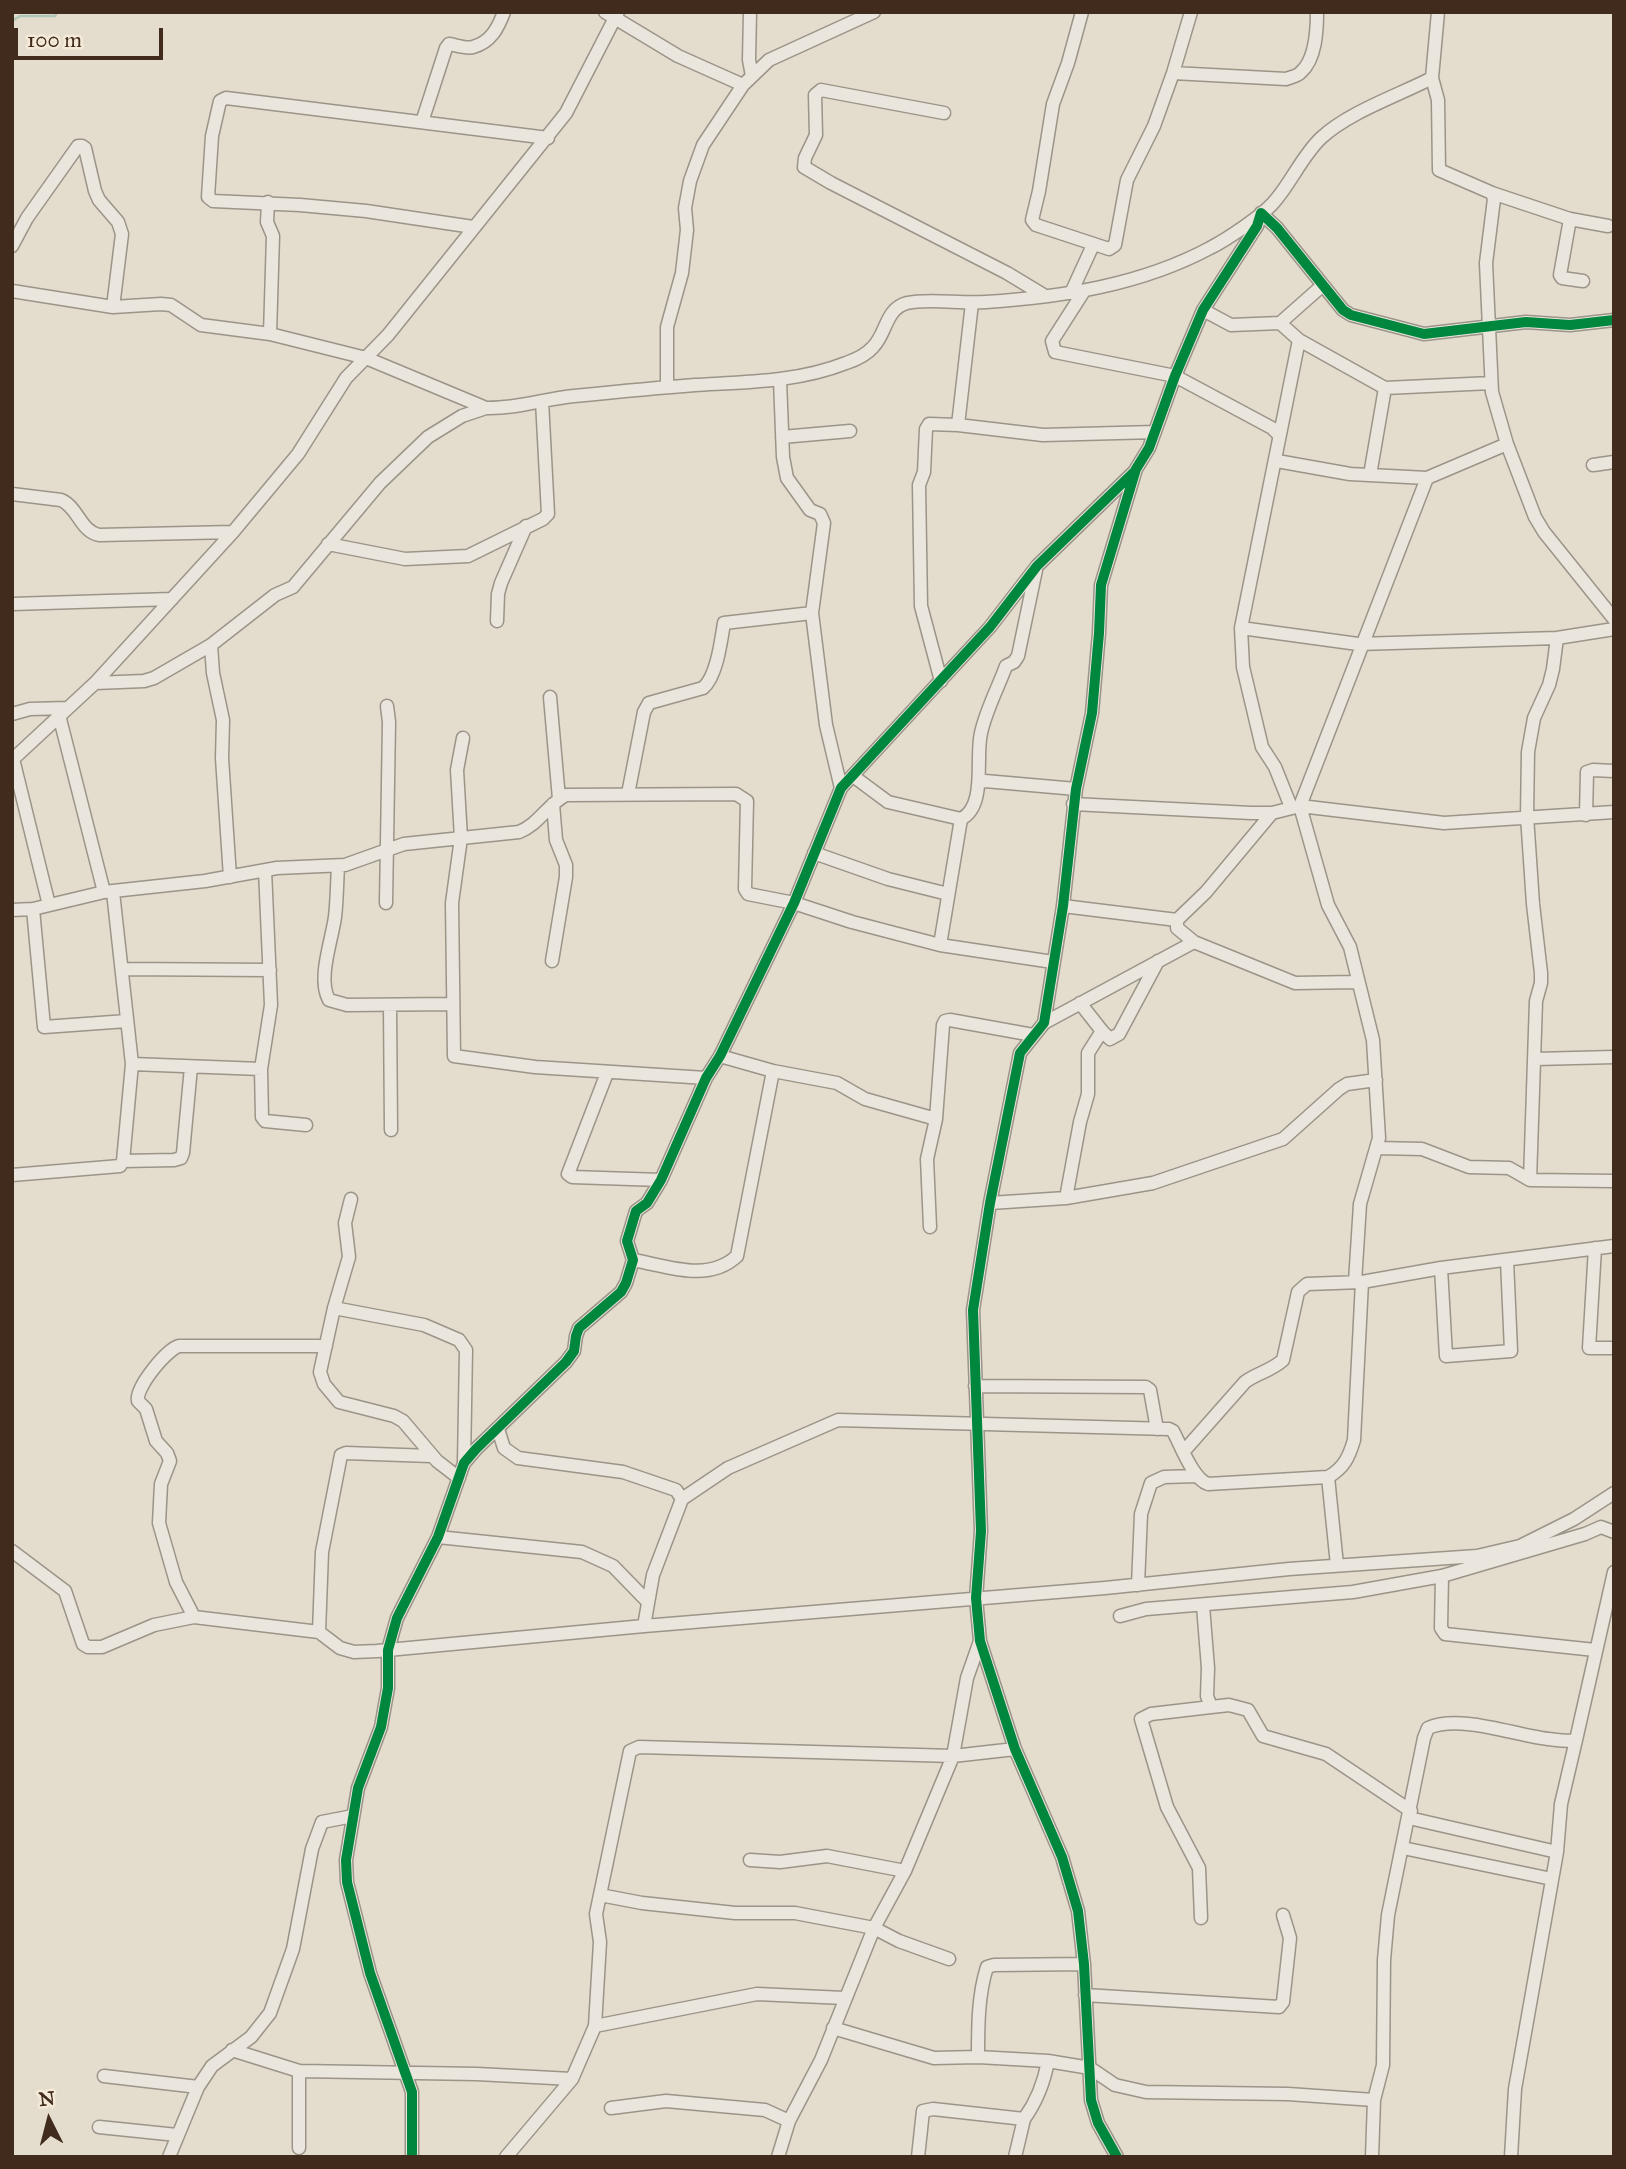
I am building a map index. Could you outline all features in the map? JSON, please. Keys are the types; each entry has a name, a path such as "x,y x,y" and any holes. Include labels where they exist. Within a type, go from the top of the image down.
{"street":[{"path":"422,122 446,48 449,44 469,48 478,45 494,35 504,12"},
{"path":"747,81 750,12"},
{"path":"667,387 667,327 682,273 687,230 685,208 690,181 703,145 747,81 769,60 874,12"},
{"path":"1082,12 1068,63 1052,104 1032,220 1036,225 1110,249 1115,245 1127,180 1152,132 1191,12"},
{"path":"1173,73 1286,79 1300,74 1307,65 1317,34 1317,12"},
{"path":"1438,12 1432,78 1438,100 1439,170 1492,193 1570,219 1608,226"},
{"path":"49,905 13,760 95,683 233,533 298,454 346,378 388,335 566,113 612,14 678,56 747,81"},
{"path":"12,291 113,307 171,305 201,325 270,334 366,358 486,408 505,409 542,401 667,387 780,380 811,374 847,363 862,355 874,347 894,309 904,304 916,301 972,303 1078,292 1130,280 1177,264 1211,248 1274,202 1318,141 1328,132 1358,114 1432,78"},
{"path":"944,113 821,90 815,95 816,135 804,158 804,167 1046,296"},
{"path":"474,227 366,211 268,202 212,201 208,197 212,136 223,98 548,138"},
{"path":"12,246 27,218 78,146 82,146 85,148 99,200 118,222 122,234 113,307"},
{"path":"1492,193 1494,199 1486,263 1487,328 1491,383 1507,444 1535,517 1544,532 1614,619"},
{"path":"268,202 267,222 273,236 270,334"},
{"path":"1261,213 1277,228 1343,310 1351,315 1424,334 1526,322 1582,324 1614,320"},
{"path":"1044,1023 1063,906 1073,804 1092,713 1100,591 1136,469 1156,432 1175,376 1203,310 1257,226 1261,213"},
{"path":"1570,219 1560,275 1562,278 1583,281"},
{"path":"1093,245 1078,292 1052,341 1055,352 1175,376 1272,428 1279,435"},
{"path":"1203,310 1231,325 1280,323 1323,285"},
{"path":"958,425 972,303"},
{"path":"1280,323 1299,340 1385,388 1491,383"},
{"path":"644,1626 653,1575 682,1499 728,1468 838,1420 1157,1429 1172,1432 1196,1476 1208,1484 1328,1476 1337,1471 1348,1458 1354,1440 1360,1204 1377,1148 1378,1110 1373,1040 1346,936 1328,905 1295,806 1262,747 1243,667 1241,628 1277,461 1279,435 1299,340"},
{"path":"780,380 787,478 810,510 820,514 824,523 811,612 827,725 841,788"},
{"path":"1370,475 1385,388"},
{"path":"328,544 405,559 468,556 543,519 548,514 542,401"},
{"path":"95,683 144,681 211,645 275,595 293,587 380,483 428,437 462,416 486,408"},
{"path":"941,681 921,606 920,481 924,472 926,429 933,423 1043,436 1156,432"},
{"path":"782,437 850,431"},
{"path":"1277,461 1330,471 1427,478 1507,444"},
{"path":"1593,464 1614,462"},
{"path":"464,1463 566,1362 574,1351 577,1332 621,1292 633,1260 627,1241 636,1212 647,1203 662,1180 706,1079 720,1056 794,903 841,788 990,627 1037,566 1136,469"},
{"path":"1295,806 1427,478"},
{"path":"12,494 61,500 67,503 88,530 99,535 233,533"},
{"path":"497,621 498,594 526,526"},
{"path":"940,945 961,819 972,810 980,782 981,732 1006,666 1018,656 1037,566"},
{"path":"12,604 172,599"},
{"path":"628,794 644,712 649,703 703,688 710,683 724,623 811,612"},
{"path":"1241,628 1358,644 1556,638 1614,629"},
{"path":"1530,1180 1536,1000 1541,973 1527,816 1530,734 1549,685 1556,638"},
{"path":"211,645 213,673 223,720 222,758 230,877"},
{"path":"550,697 556,840 566,865 552,961"},
{"path":"386,903 387,706"},
{"path":"12,714 30,709 64,712"},
{"path":"12,1175 120,1166 124,1161 132,1064 122,969 108,892 64,712"},
{"path":"463,738 457,770 461,838 452,903 454,1056 535,1068 706,1079"},
{"path":"1586,815 1587,772 1614,771"},
{"path":"853,776 888,802 961,819"},
{"path":"980,782 1076,789"},
{"path":"12,910 33,909 108,892 265,870 338,866 404,844 510,834 527,829 566,795 736,794 742,796 747,805 745,889 748,894 794,903 852,922 940,945 1054,962"},
{"path":"1073,804 1272,813 1295,806 1444,823 1614,812"},
{"path":"1272,813 1206,892 1177,920 1177,928 1194,942 1295,983 1357,982"},
{"path":"814,853 879,876 948,894"},
{"path":"338,866 335,919 327,962 326,995 329,1000 347,1005 452,1004"},
{"path":"265,870 271,1005 261,1069 262,1117 265,1121 306,1125"},
{"path":"1063,906 1177,920"},
{"path":"33,909 44,1027 127,1021"},
{"path":"1116,2157 1098,2123 1091,2100 1084,1964 1077,1911 1062,1857 1015,1749 981,1641 976,1598 981,1531 972,1310 1020,1053 1044,1023 1194,942"},
{"path":"1080,1003 1110,1039 1119,1034 1159,961"},
{"path":"122,969 270,970"},
{"path":"390,1006 391,1130"},
{"path":"930,1227 927,1159 936,1119 945,1021 1033,1035"},
{"path":"1066,1198 1088,1094 1088,1053 1102,1031"},
{"path":"720,1056 773,1071 837,1083 865,1099 936,1119"},
{"path":"1535,1059 1614,1057"},
{"path":"132,1064 261,1069"},
{"path":"124,1161 181,1158 191,1067"},
{"path":"633,1260 699,1272 723,1267 737,1256 773,1071"},
{"path":"607,1073 568,1174 572,1177 662,1180"},
{"path":"990,1203 1066,1198 1153,1183 1283,1139 1339,1089 1347,1084 1376,1080"},
{"path":"1377,1148 1422,1149 1469,1167 1509,1168 1530,1180 1614,1181"},
{"path":"351,1199 345,1223 350,1252 320,1372 324,1384 339,1402 394,1416 403,1421 431,1455 459,1478"},
{"path":"1184,1451 1245,1382 1276,1367 1283,1360 1301,1287 1307,1284 1358,1282 1441,1268 1614,1246"},
{"path":"1595,1248 1589,1348 1614,1349"},
{"path":"1441,1268 1446,1356 1511,1351 1507,1260"},
{"path":"334,1308 424,1325 463,1344 466,1350 464,1463 438,1537 397,1618 388,1650 388,1688 381,1727 358,1788 346,1860 347,1882 370,1973 412,2092 412,2157"},
{"path":"194,1617 176,1582 159,1523 161,1484 170,1461 167,1453 156,1441 146,1409 138,1401 138,1391 170,1349 179,1346 326,1346"},
{"path":"975,1386 1146,1387 1150,1390 1157,1429"},
{"path":"498,1429 504,1448 518,1458 623,1472 676,1490 682,1499"},
{"path":"319,1632 322,1552 341,1455 346,1452 431,1455"},
{"path":"1138,1585 1140,1514 1151,1483 1164,1476 1196,1476"},
{"path":"1328,1476 1336,1565"},
{"path":"12,1551 65,1591 83,1644 88,1647 102,1647 154,1625 194,1617 319,1632 340,1648 354,1652 1138,1585 1336,1565 1477,1556 1520,1546 1574,1519 1614,1493"},
{"path":"1120,1616 1146,1609 1353,1592 1442,1576 1601,1527 1614,1532"},
{"path":"438,1537 582,1552 613,1566 647,1601"},
{"path":"1511,2157 1515,2089 1557,1852 1561,1804 1614,1572"},
{"path":"1442,1576 1441,1628 1445,1634 1595,1650"},
{"path":"1203,1606 1208,1668 1207,1696 1211,1707"},
{"path":"778,2157 789,2121 821,2060 874,1928 905,1871 953,1756 967,1678 981,1641"},
{"path":"1201,1918 1199,1868 1167,1807 1141,1719 1151,1714 1230,1705 1248,1710 1264,1736 1326,1754 1410,1815 1557,1852"},
{"path":"1372,2157 1374,2100 1382,2065 1384,1961 1388,1915 1428,1728 1459,1723 1530,1737 1569,1742 1576,1740"},
{"path":"506,2157 572,2079 595,2026 600,1942 596,1914 630,1751 639,1747 953,1756 1015,1749"},
{"path":"169,2157 198,2087 212,2066 250,2038 270,2014 293,1949 312,1849 322,1822 353,1816"},
{"path":"1403,1848 1552,1880"},
{"path":"750,1860 780,1862 827,1856 905,1871"},
{"path":"600,1895 642,1903 735,1913 795,1913 874,1928 949,1959"},
{"path":"1085,1995 1279,2007 1283,2002 1290,1938 1283,1915"},
{"path":"978,2057 983,1978 987,1967 1084,1964"},
{"path":"595,2026 757,1994 844,1998"},
{"path":"833,2028 934,2058 978,2057 1090,2068 1115,2085 1146,2092 1288,2094 1374,2100"},
{"path":"232,2050 299,2071 572,2079"},
{"path":"1016,2157 1024,2119 1034,2106 1048,2062"},
{"path":"299,2071 299,2148"},
{"path":"104,2076 198,2087"},
{"path":"611,2108 666,2101 765,2110 789,2121"},
{"path":"918,2157 923,2111 933,2109 1024,2119"},
{"path":"99,2127 177,2135"}],"waterway":[{"path":"12,21 20,16 55,16 57,12"}],"cycle path":[{"path":"1117,2157 1098,2123 1091,2100 1084,1964 1078,1911 1062,1857 1015,1749 980,1641 976,1598 981,1531 973,1310 990,1203 1020,1053 1044,1023 1063,906 1076,789 1092,713 1101,585 1136,469 1149,448 1203,310 1257,226 1261,213 1277,228 1343,310 1351,315 1424,334 1526,322 1570,325 1614,320"},
{"path":"412,2157 412,2092 370,1973 347,1882 346,1860 358,1788 381,1727 388,1688 388,1650 397,1618 438,1537 464,1463 566,1362 574,1351 579,1328 621,1292 626,1283 633,1260 627,1241 636,1211 647,1203 661,1180 706,1078 720,1056 794,903 841,788 990,627 1037,566 1134,472"}]}
